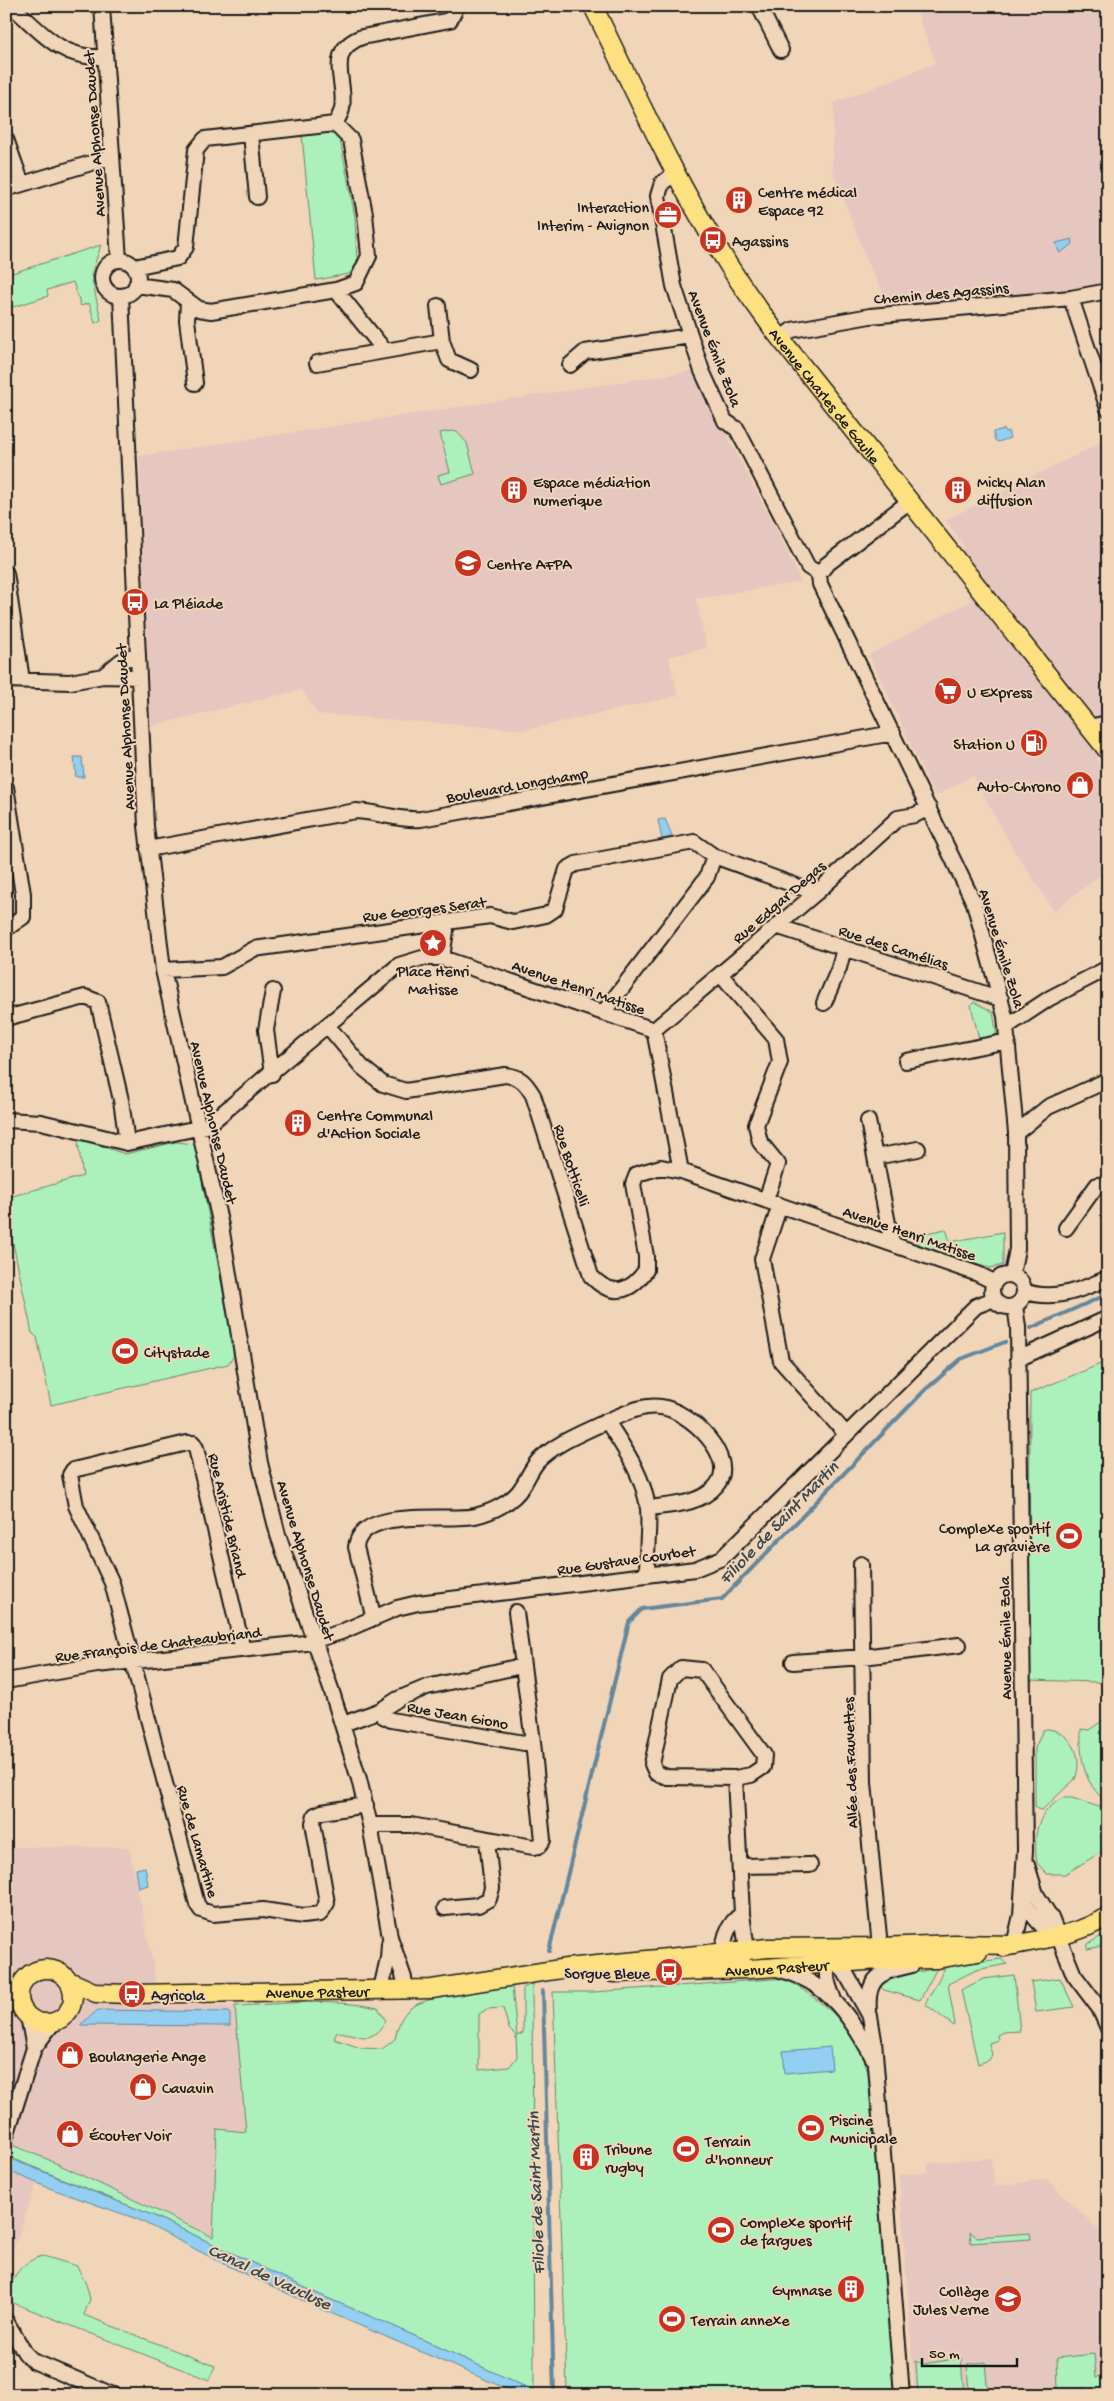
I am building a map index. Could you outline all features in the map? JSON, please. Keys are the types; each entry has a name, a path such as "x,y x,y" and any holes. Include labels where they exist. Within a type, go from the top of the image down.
{"main road":[{"name":"Avenue Charles de Gaulle","path":"594,6 676,173 726,262 780,338 1108,751"},
{"name":"Avenue Pasteur","path":"69,1981 96,1993 178,1994 406,1989 453,1987 567,1968 747,1950 813,1947 878,1952 937,1960 1058,1938 1084,1929 1108,1916"},
{"name":"Avenue Pasteur","path":"537,1973 769,1967 833,1961 878,1952 955,1944 1014,1945"},
{"path":"41,1968 56,1970 69,1981 73,1989 72,2006 67,2014 53,2023 35,2021 18,2007 19,1992 14,1987 29,1974 41,1968"},
{"name":"Avenue Pasteur","path":"72,2006 96,1993"}],"street":[{"path":"12,6 50,41 67,51 82,57 105,57"},
{"name":"Avenue Alphonse Daudet","path":"102,6 119,260"},
{"path":"335,124 342,110 340,63 342,49 351,41 362,36 450,20 458,6"},
{"path":"759,6 781,50"},
{"path":"134,267 178,258 186,247 196,150 200,144 212,137 335,124"},
{"path":"136,285 173,290 199,309 211,311 336,290 356,282 369,256 365,214 351,140 335,124"},
{"path":"251,134 257,197"},
{"path":"6,139 22,184"},
{"path":"6,189 102,158 111,157"},
{"name":"Avenue Émile Zola","path":"676,173 662,183 658,196 674,286 702,370 725,422 737,429 808,567 819,574 820,584 828,603 893,733 974,903 1001,999 1007,1034 1016,1133 1017,1249 1012,1275"},
{"path":"119,260 130,263 134,267 138,279 136,285 128,294 121,296 108,292 102,279 106,266 119,260"},
{"path":"336,290 385,351"},
{"name":"Chemin des Agassins","path":"780,338 792,330 870,316 1071,298 1108,291"},
{"name":"Avenue Alphonse Daudet","path":"121,296 148,849 163,970 221,1226 260,1464 278,1536 343,1724 366,1805 390,1937 406,1989"},
{"path":"1071,298 1108,409"},
{"path":"188,302 187,320 195,383"},
{"path":"438,306 442,341 449,360 471,370"},
{"path":"570,365 585,352 690,336"},
{"path":"316,362 442,341"},
{"path":"819,574 826,565 910,501"},
{"path":"6,573 15,618 22,680"},
{"path":"102,676 121,661 138,654"},
{"path":"6,680 70,682 102,676 139,677"},
{"path":"1088,727 1108,723"},
{"name":"Boulevard Longchamp","path":"148,849 356,811 372,812 398,819 421,819 893,733"},
{"path":"6,787 23,894 23,917 6,929"},
{"name":"Rue Edgar Degas","path":"654,1030 816,893 898,818 915,815 929,808"},
{"name":"Rue Georges Serat","path":"163,970 222,967 254,949 490,916 513,922 546,915 555,909 567,869 576,864 694,842 714,856 816,893"},
{"path":"603,1012 707,877 714,856"},
{"path":"442,958 446,931 445,922"},
{"name":"Rue des Camélias","path":"776,926 1001,999"},
{"path":"824,1003 839,968 844,948"},
{"name":"Avenue Henri Matisse","path":"127,1143 207,1126 272,1074 399,965 422,958 442,958 654,1030 681,1171 978,1274 994,1282"},
{"path":"906,1060 1007,1034 1050,998 1108,968"},
{"path":"720,974 776,1039 780,1062 756,1124 760,1142 778,1164 766,1200"},
{"path":"272,1074 266,1030 273,991"},
{"path":"6,1018 85,997 98,1002 121,1100 127,1143 41,1122 6,1120"},
{"name":"Rue Botticelli","path":"328,1025 362,1067 383,1084 406,1091 506,1076 518,1076 526,1082 533,1095 591,1276 599,1284 609,1289 617,1291 631,1286 646,1270 646,1256 634,1184 637,1174 661,1167 681,1171"},
{"path":"1016,1133 1048,1107 1108,1080"},
{"path":"868,1121 892,1244"},
{"path":"875,1157 918,1149"},
{"path":"1066,1228 1097,1185 1108,1184"},
{"path":"780,1205 762,1259 781,1362 846,1434"},
{"path":"1012,1275 1021,1281 1024,1291 1022,1300 1015,1306 1006,1307 994,1299 992,1291 994,1282 1002,1276 1012,1275"},
{"path":"1024,1291 1038,1296 1075,1293 1108,1278"},
{"name":"Rue Gustave Courbet","path":"314,1641 374,1619 397,1608 418,1603 648,1575 695,1568 722,1558 976,1306 994,1299"},
{"name":"Avenue Émile Zola","path":"1014,1945 1019,1929 1025,1850 1018,1359 1015,1306"},
{"path":"1018,1359 1108,1318"},
{"path":"374,1619 356,1547 356,1539 362,1531 369,1526 412,1517 446,1519 476,1516 501,1506 522,1488 534,1467 549,1452 564,1441 636,1409 660,1406 673,1409 686,1417 712,1442 720,1456 722,1470 720,1480 706,1494 684,1503 648,1508"},
{"path":"607,1421 636,1469 648,1508 648,1575"},
{"name":"Rue Aristide Briand","path":"132,1662 112,1583 81,1519 76,1506 70,1475 78,1467 186,1443 192,1443 196,1448 243,1650"},
{"name":"Allée des Fauvettes","path":"860,1564 864,1783 878,1952"},
{"path":"370,1825 412,1826 487,1840 533,1847 539,1846 543,1840 533,1742 521,1666 516,1612"},
{"name":"Rue François de Chateaubriand","path":"6,1681 80,1667 314,1641"},
{"path":"793,1662 863,1657 959,1645"},
{"name":"Rue de Lamartine","path":"132,1662 197,1904 201,1910 213,1914 263,1910 303,1916 320,1914 327,1903 313,1823 316,1815 322,1812 366,1805"},
{"path":"343,1724 381,1710 398,1699 427,1686 521,1666"},
{"path":"681,1668 702,1670 764,1755 763,1767 751,1774 735,1778 666,1777 656,1773 652,1764 670,1679 681,1668"},
{"name":"Rue Jean Giono","path":"381,1710 383,1716 391,1720 524,1743 533,1742"},
{"path":"735,1778 742,1914 747,1950 738,1968 726,1959 724,1952 729,1925 734,1918 742,1914"},
{"path":"444,1908 478,1905 490,1899 492,1888 487,1840"},
{"name":"Avenue Émile Zola","path":"1025,1850 1032,1883 1051,1918 1074,1975 1099,2008 1108,2028"},
{"path":"740,1866 810,1865"},
{"path":"1022,1897 1038,1924 1045,1931 1058,1938"},
{"name":"Avenue Alphonse Daudet","path":"380,1989 388,1958 390,1937"},
{"path":"813,1947 833,1961 870,2016"},
{"path":"902,2395 868,1991 879,1974 891,1969 937,1960"},
{"path":"833,1961 826,1977 834,1999"},
{"path":"769,1967 795,1974 812,1982 834,1999 854,2024 875,2063"},
{"path":"18,2007 34,2048"},
{"path":"6,2136 34,2048 53,2023"},
{"path":"6,2321 25,2353 33,2361 113,2395"}],"shaded area":[{"path":"922,6 1108,6 1108,284 1026,295 890,307 868,263 832,169 834,103 936,63 917,13"},
{"name":"Centre AFPA","path":"698,370 731,443 784,544 801,582 696,599 707,648 669,657 678,696 525,730 317,714 302,690 151,726 139,456"},
{"path":"1108,439 1108,752 1096,759 1108,774 1108,869 1054,911 1012,847 973,776 935,796 869,655 970,601 963,544 945,520"},
{"path":"6,1847 129,1847 160,2005 235,2006 246,2133 217,2130 213,2237 47,2160 36,2185 6,2272"},
{"name":"Collège Jules Verne","path":"991,2158 995,2186 1047,2179 1100,2231 1108,2232 1108,2395 915,2395 899,2175 928,2172 928,2163"}],"green space":[{"path":"327,132 339,134 355,217 357,264 349,274 316,280 302,136"},
{"path":"101,245 91,275 101,320 95,323 89,303 81,306 73,282 47,290 48,296 10,308 6,298 6,275"},
{"path":"457,432 467,443 475,474 441,484 438,475 450,472 440,433"},
{"path":"974,1002 993,1012 997,1037 979,1039 971,1005"},
{"path":"80,1139 125,1154 176,1142 195,1144 235,1354 228,1364 51,1405 37,1337 32,1333 6,1210 6,1198 83,1176 78,1143"},
{"path":"946,1229 950,1242 1003,1232 1003,1265 990,1268 974,1264 922,1246 911,1236"},
{"name":"Complexe sportif La gravière","path":"1108,1361 1108,1686 1097,1682 1029,1680 1030,1393"},
{"path":"1108,1717 1108,1803 1093,1788 1088,1779 1081,1750 1081,1729 1089,1730"},
{"path":"1048,1729 1064,1735 1069,1740 1077,1754 1078,1762 1075,1779 1042,1810 1035,1806 1035,1748 1043,1730"},
{"path":"1063,1798 1072,1798 1108,1810 1108,1848 1065,1874 1047,1874 1037,1863 1036,1834 1038,1825 1047,1810"},
{"path":"1108,1932 1108,1945 1087,1949 1088,1944"},
{"path":"1001,1959 1007,1964 976,1970 948,1984 954,2026 925,2004 946,1966"},
{"path":"937,1968 920,2000 884,1990 881,1987 886,1980 891,1978"},
{"path":"1014,1975 1020,2031 1003,2032 997,2035 998,2040 989,2043 992,2055 989,2060 978,2064 961,1990 983,1979"},
{"name":"Complexe sportif de fargues","path":"787,1978 827,2008 847,2028 862,2054 868,2072 894,2395 578,2395 567,2389 553,1992 594,1992"},
{"path":"1060,1978 1074,2007 1036,2012 1031,1982"},
{"path":"532,1984 534,2391 391,2325 320,2295 152,2215 6,2156 12,2145 47,2159 213,2237 217,2129 246,2132 235,2006 324,2002 378,2008 386,2021 375,2034 365,2037 337,2032 334,2039 361,2048 382,2049 395,2039 402,2017 415,2005 456,1994 512,1986 517,2036 523,2033 523,1988","holes":["503,2008 509,2029 516,2036 517,2057 509,2067 479,2070 479,2014 487,2009"]},
{"path":"970,2232 977,2237 1030,2233 1031,2239 971,2243"},
{"path":"43,2256 77,2266 86,2284 90,2299 84,2315 215,2366 209,2380 6,2300 14,2278 23,2266 35,2258"},
{"path":"1094,2354 1096,2377 1108,2375 1108,2385 1104,2385 1104,2392 1085,2394 1084,2388 1058,2390 1057,2358"},
{"path":"961,2358 964,2395 918,2395 916,2361 923,2364"},
{"path":"985,2362 988,2395 969,2395 967,2364"}],"water":[{"path":"1072,239 1073,244 1060,253 1056,243"},
{"path":"1004,429 1005,432 1008,431 1010,438 998,442 995,440 993,432"},
{"path":"74,757 82,757 84,777 76,777"},
{"path":"665,819 672,835 662,839 658,820"},
{"path":"145,1867 148,1885 139,1888 136,1869"},
{"path":"98,2010 228,2012 230,2014 230,2026 80,2025"},
{"path":"830,2047 832,2069 785,2073 783,2051"},
{"name":"Canal de Vaucluse","path":"6,2157 152,2215 320,2295 391,2325 543,2395 521,2395 319,2308 222,2263 137,2219 49,2188 6,2170"}],"waterway":[{"name":"Filiole de Saint Martin","path":"1031,1328 1108,1294"},
{"name":"Filiole de Saint Martin","path":"549,1951 629,1622 642,1609 722,1599 925,1390 961,1359 1005,1342"},
{"name":"Filiole de Saint Martin","path":"543,1991 554,2395"}],"place":[{"name":"Centre médical Espace 92","path":"739,200"},
{"name":"Interaction Interim - Avignon","path":"668,215"},
{"name":"Agassins","path":"713,240"},
{"name":"Espace médiation numerique","path":"514,490"},
{"name":"Micky Alan diffusion","path":"958,490"},
{"name":"Centre AFPA","path":"468,563"},
{"name":"La Pléiade","path":"135,602"},
{"name":"U Express","path":"948,691"},
{"name":"Station U","path":"1034,743"},
{"name":"Auto-Chrono","path":"1080,785"},
{"name":"Place Henri Matisse","path":"433,943"},
{"name":"Centre Communal d'Action Sociale","path":"298,1123"},
{"name":"Citystade","path":"125,1351"},
{"name":"Complexe sportif La gravière","path":"1069,1536"},
{"name":"Sorgue Bleue","path":"669,1972"},
{"name":"Agricola","path":"132,1994"},
{"name":"Boulangerie Ange","path":"70,2055"},
{"name":"Cavavin","path":"143,2087"},
{"name":"Piscine Municipale","path":"811,2128"},
{"name":"Écouter Voir","path":"70,2134"},
{"name":"Terrain d'honneur","path":"686,2149"},
{"name":"Tribune rugby","path":"586,2157"},
{"name":"Complexe sportif de fargues","path":"721,2230"},
{"name":"Gymnase","path":"851,2289"},
{"name":"Collège Jules Verne","path":"1008,2299"},
{"name":"Terrain annexe","path":"672,2319"}]}
